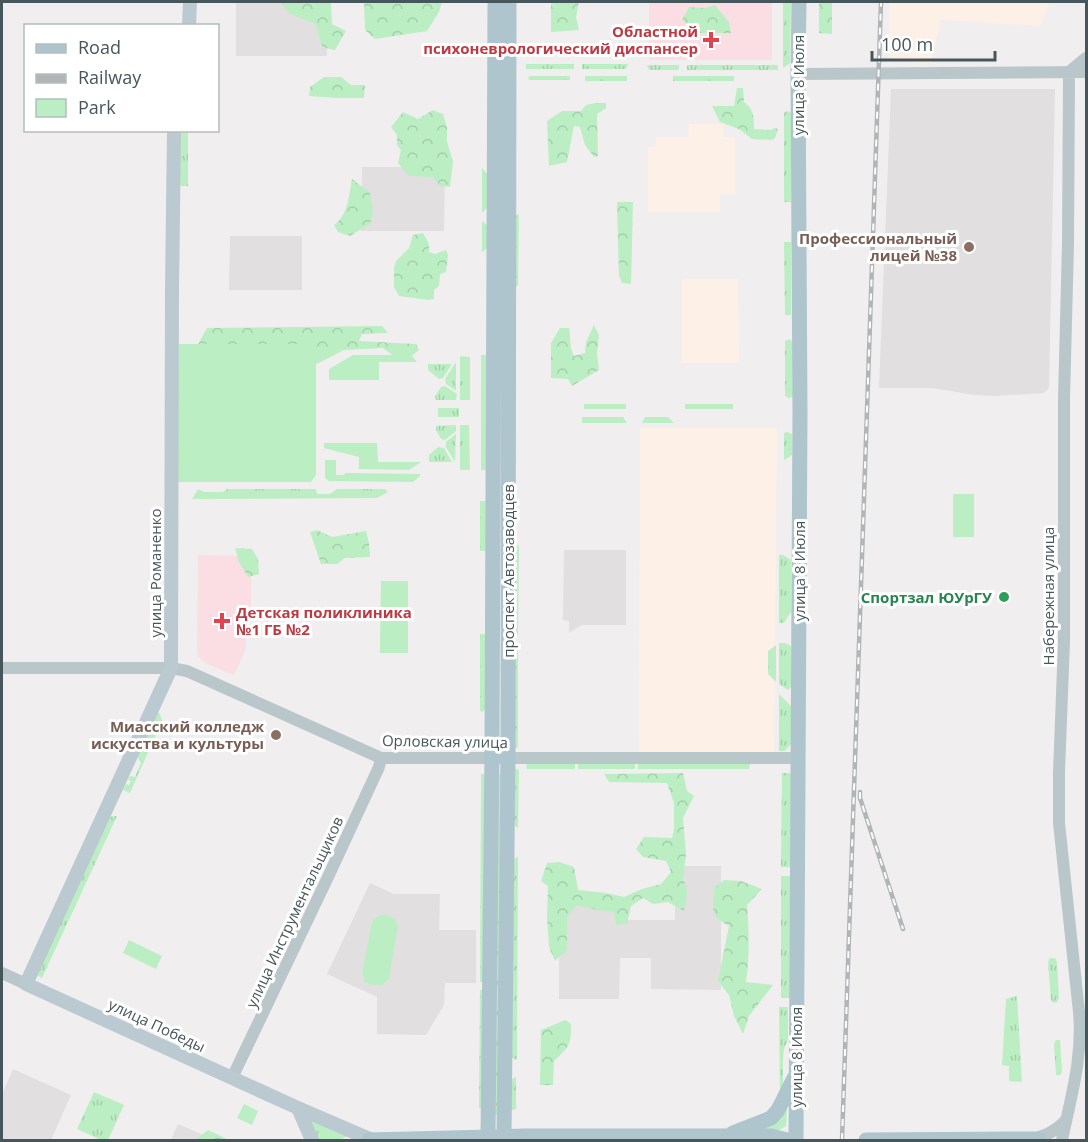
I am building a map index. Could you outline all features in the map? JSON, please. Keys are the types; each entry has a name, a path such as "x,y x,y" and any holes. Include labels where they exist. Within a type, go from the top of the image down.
{"main road":[{"path":"189,24 190,2"},
{"name":"проспект Автозаводцев","path":"488,1139 495,2"},
{"name":"проспект Автозаводцев","path":"504,1138 508,758 509,2"},
{"name":"улица 8 Июля","path":"796,1140 800,412 799,2"},
{"name":"улица Романенко","path":"26,984 171,668 174,132"},
{"name":"улица Победы","path":"26,984 370,1140"},
{"path":"722,1137 771,1118 778,1110 796,1072"},
{"path":"298,1108 312,1140"},
{"path":"370,1140 722,1137 771,1137 787,1140"},
{"path":"866,1140 1036,1139"}],"street":[{"path":"1070,72 1086,58"},
{"name":"Набережная улица","path":"1062,1140 1077,1072 1080,1036 1059,823 1064,642 1064,399 1070,72"},
{"path":"798,74 1086,72"},
{"name":"Орловская улица","path":"2,668 171,668 187,671 381,758 798,758"},
{"name":"улица Инструментальщиков","path":"232,1078 328,877 379,767 381,758"},
{"name":"улица Победы","path":"2,973 26,984"},
{"path":"1036,1139 1058,1129 1067,1119"}],"shaded area":[{"path":"236,2 327,2 327,56 236,56"},
{"name":"Областной психоневрологический диспансер","path":"649,2 772,2 772,60 649,60"},
{"path":"889,2 1050,2 1040,26 941,20 931,63 889,62"},
{"name":"Профессиональный лицей №38","path":"891,89 1055,89 1049,388 1044,393 995,396 932,388 879,388"},
{"path":"689,124 723,124 723,137 735,137 735,194 720,194 720,212 648,212 648,147 655,147 656,137 688,137"},
{"path":"362,167 445,167 444,231 361,231"},
{"path":"230,236 302,236 302,290 229,290"},
{"path":"682,279 738,279 739,363 682,363"},
{"path":"640,428 777,428 774,755 639,755"},
{"path":"564,550 626,550 626,625 582,625 569,633 569,621 563,620"},
{"name":"Детская поликлиника №1 ГБ №2","path":"198,555 251,556 251,608 246,608 246,649 234,675 205,663 198,656"},
{"path":"675,866 721,866 721,990 651,989 651,958 620,958 619,999 559,999 559,900 619,900 620,920 675,920"},
{"path":"370,883 394,894 440,894 439,930 476,930 476,983 445,983 444,1005 426,1035 377,1034 377,997 327,974"},
{"path":"13,1069 71,1095 51,1140 2,1140 2,1094"},
{"path":"178,1124 215,1140 171,1140"}],"green space":[{"path":"280,2 331,2 332,24 346,31 335,50 322,47 316,24 290,14"},
{"path":"364,2 442,2 439,12 427,31 375,39 365,30"},
{"path":"551,2 579,2 576,17 579,30 551,32"},
{"path":"783,2 791,2 790,63 783,68"},
{"path":"819,2 832,2 832,34 819,33"},
{"path":"715,5 729,22 731,33 698,33 682,20 689,7 706,8"},
{"path":"526,64 574,64 574,69 526,69"},
{"path":"582,64 628,64 626,69 582,69"},
{"path":"647,65 679,65 679,70 649,70"},
{"path":"687,65 778,65 778,70 687,70"},
{"path":"530,76 570,76 570,80 530,80 528,78"},
{"path":"585,76 627,76 627,81 585,81"},
{"path":"673,76 734,76 734,81 673,81"},
{"path":"324,77 341,77 351,85 365,85 364,98 309,96 310,87"},
{"path":"737,88 743,88 744,102 753,114 754,129 778,129 775,138 772,140 752,139 739,129 720,122 712,106 734,106"},
{"path":"606,103 606,108 597,114 598,156 594,157 585,145 580,127 574,126 567,162 549,166 547,121 562,111 581,111 586,105"},
{"path":"433,110 443,114 447,127 447,142 453,161 450,187 440,186 433,177 409,176 398,163 401,150 397,145 397,135 391,127 403,112 418,119"},
{"path":"787,111 791,113 791,202 784,202 784,113"},
{"path":"176,132 188,132 188,186 176,186"},
{"path":"482,168 488,175 488,207 482,213"},
{"path":"352,179 370,193 373,212 370,224 350,236 338,232 334,225 345,211"},
{"path":"617,202 633,202 631,284 622,283 619,276"},
{"path":"519,214 518,285 516,287 514,216"},
{"path":"482,221 488,226 488,248 482,252"},
{"path":"423,233 429,244 429,252 435,254 446,250 448,255 446,272 440,274 439,286 434,290 434,299 399,296 394,287 396,261 409,248 413,235"},
{"path":"784,242 791,242 791,315 785,315"},
{"path":"594,325 599,335 597,353 599,370 572,386 568,379 551,378 551,343 560,328 569,328 574,356 585,353 586,342"},
{"path":"382,326 388,333 362,334 359,341 416,344 419,350 408,359 396,358 383,348 344,350 305,370 196,348 207,328"},
{"path":"789,339 792,341 793,396 789,398 785,396 785,341"},
{"path":"176,344 316,344 316,475 311,482 176,482"},
{"path":"353,355 411,355 417,362 379,362 379,380 329,380 329,369"},
{"path":"481,355 488,355 487,470 481,470"},
{"path":"460,356 470,357 470,400 460,400"},
{"path":"456,362 456,391 446,384 445,379"},
{"path":"428,364 452,364 443,378 439,379 428,370"},
{"path":"445,386 457,394 456,400 436,400 435,396 441,387"},
{"path":"584,404 626,404 626,409 584,409"},
{"path":"685,404 733,404 733,409 685,409"},
{"path":"438,408 459,408 459,417 438,417"},
{"path":"582,417 623,417 627,423 582,423"},
{"path":"645,417 668,417 674,423 642,423"},
{"path":"456,425 456,431 445,440 441,439 436,430 436,426"},
{"path":"460,425 469,425 470,470 460,470"},
{"path":"784,433 792,434 792,455 784,460"},
{"path":"456,434 455,462 446,447 446,442"},
{"path":"324,443 377,443 378,462 421,462 409,470 359,469 359,457 324,448"},
{"path":"438,447 444,448 452,462 429,462 429,455"},
{"path":"325,460 336,460 336,475 345,473 420,474 420,476 413,482 329,481 325,478"},
{"path":"198,489 204,492 223,492 227,489 316,489 317,494 330,494 337,489 385,489 388,492 377,498 192,499"},
{"path":"953,494 974,494 974,537 953,537"},
{"path":"480,501 486,501 486,551 480,551"},
{"path":"317,530 332,537 366,531 370,557 345,558 337,564 321,564 310,532"},
{"path":"519,545 518,635 513,632 514,548"},
{"path":"235,548 252,549 258,559 259,574 248,577 239,562"},
{"path":"779,555 791,560 791,612 784,623 779,623"},
{"path":"381,581 408,581 408,653 380,653"},
{"path":"480,634 486,634 485,710 482,712 480,710"},
{"path":"779,643 791,646 791,687 788,690 779,684"},
{"path":"776,645 776,682 768,674 768,651"},
{"path":"518,649 518,747 515,749 513,652"},
{"path":"779,694 791,706 791,744 785,751 779,751"},
{"path":"157,712 162,721 130,793 123,790 131,781 128,780 130,776 135,777 141,763 137,756"},
{"path":"527,763 575,763 575,769 527,769"},
{"path":"578,763 635,763 635,769 578,769"},
{"path":"638,763 749,763 750,765 749,769 638,769"},
{"path":"515,768 519,770 518,828 512,824 513,770"},
{"path":"501,773 498,1116 495,1114 498,775"},
{"path":"683,773 687,791 694,796 683,818 686,854 683,880 687,891 684,911 668,902 653,904 643,898 631,906 627,924 616,925 614,912 577,905 567,917 567,950 555,961 549,947 548,886 541,881 547,863 559,862 574,867 578,890 624,897 661,884 671,872 666,861 643,857 636,849 644,837 672,838 674,803 667,783 609,782 604,774"},
{"path":"782,773 792,773 792,867 781,867"},
{"path":"481,774 486,774 485,982 480,982"},
{"path":"117,816 42,978 37,972 110,817"},
{"path":"518,857 517,1060 511,1057 512,860"},
{"path":"781,876 792,876 792,998 781,998"},
{"path":"724,880 741,881 762,889 747,905 749,944 746,982 773,985 749,1016 743,1034 734,1016 729,995 718,981 729,926 715,915 713,901 714,888"},
{"path":"379,915 387,915 395,919 398,926 389,979 382,985 373,985 365,982 362,974 372,922"},
{"path":"129,940 162,956 156,969 123,953"},
{"path":"1050,958 1055,958 1057,962 1059,998 1053,1003 1048,962"},
{"path":"480,990 485,990 484,1108 479,1108"},
{"path":"1017,996 1022,1082 1009,1081 1009,1066 1002,1065 1006,999"},
{"path":"779,1007 788,1007 788,1040 784,1048 783,1095 780,1100"},
{"path":"565,1020 571,1024 569,1045 554,1061 553,1085 540,1085 541,1030"},
{"path":"1056,1040 1060,1040 1062,1072 1060,1075 1056,1075 1054,1044"},
{"path":"516,1077 516,1109 513,1110 510,1109 510,1080"},
{"path":"94,1092 124,1105 108,1140 101,1140 77,1129"},
{"path":"788,1095 786,1126 774,1133 735,1134 766,1123"},
{"path":"244,1104 258,1111 252,1125 237,1118"},
{"path":"305,1114 353,1134 339,1140 316,1140"},
{"path":"208,1130 229,1140 195,1140"}],"railway":[{"path":"842,1140 881,2"},
{"path":"860,792 903,929"}],"place":[{"name":"Областной психоневрологический диспансер","path":"711,40"},
{"name":"Профессиональный лицей №38","path":"969,247"},
{"name":"Спортзал ЮУрГУ","path":"1004,597"},
{"name":"Детская поликлиника №1 ГБ №2","path":"222,621"},
{"name":"Миасский колледж искусства и культуры","path":"276,735"}]}
